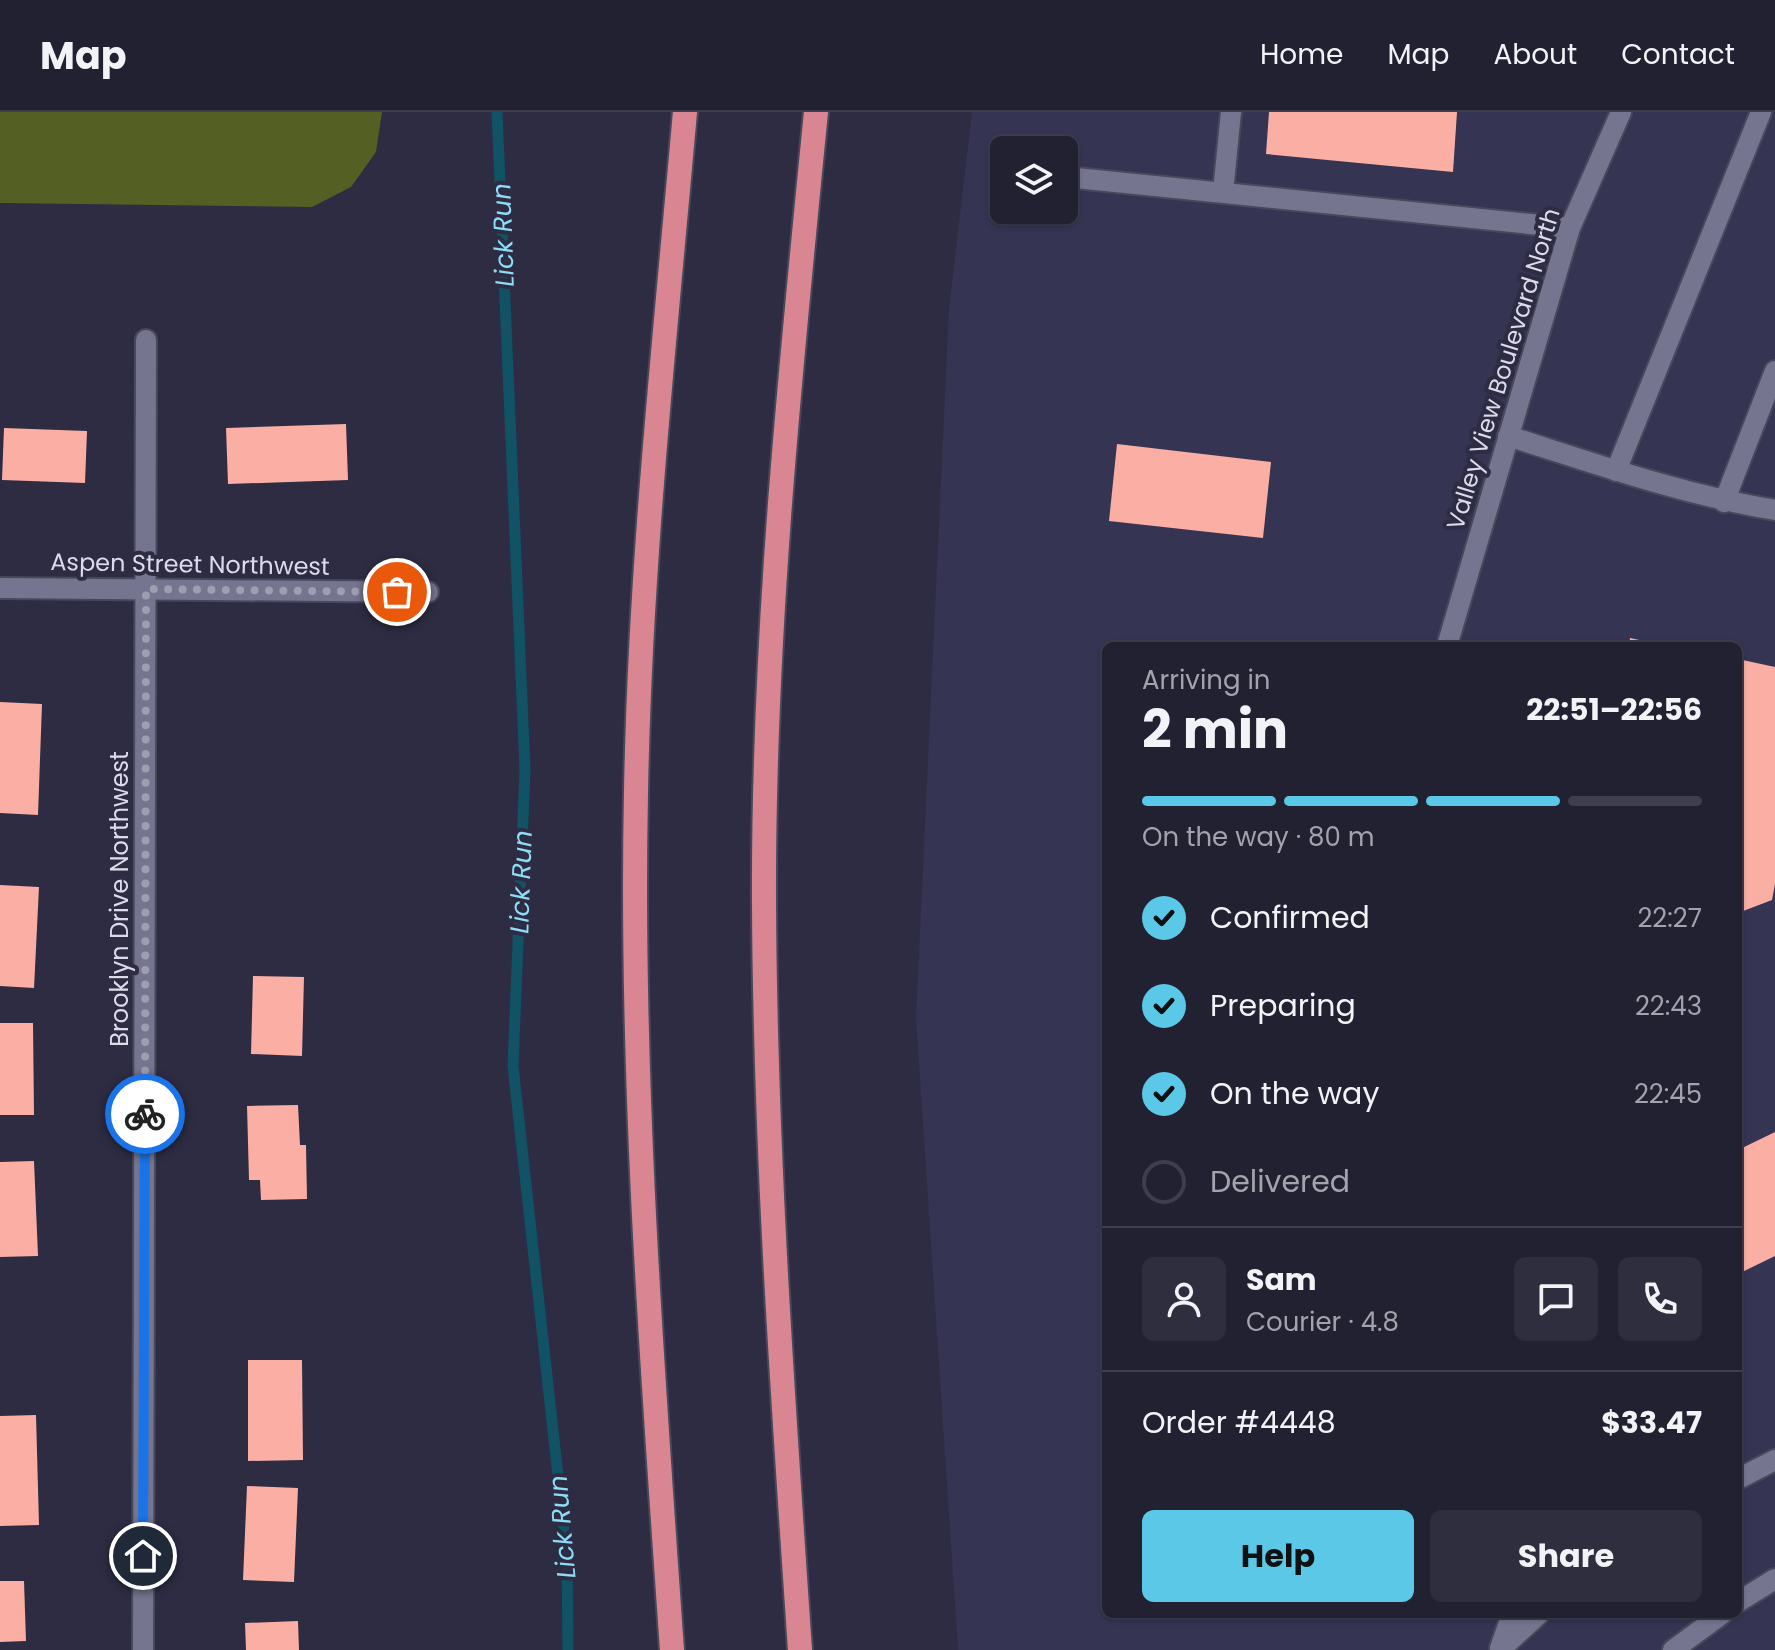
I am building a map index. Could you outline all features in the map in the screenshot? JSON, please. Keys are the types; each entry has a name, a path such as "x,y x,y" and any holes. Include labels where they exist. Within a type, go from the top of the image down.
{"highway":[{"path":"672,1650 654,1392 634,928 636,788 647,546 685,112"},
{"path":"800,1650 771,1182 764,898 772,615 794,335 816,112"}],"street":[{"path":"1223,192 1231,112"},
{"name":"Valley View Boulevard North","path":"1448,642 1570,228 1621,112"},
{"path":"1616,471 1761,112"},
{"path":"1078,178 1570,228"},
{"name":"Brooklyn Drive Northwest","path":"143,1650 146,340"},
{"path":"1724,502 1775,371"},
{"path":"1508,436 1724,502 1775,510"},
{"name":"Aspen Street Northwest","path":"0,588 428,592"},
{"path":"1742,1476 1775,1460"},
{"path":"1742,1600 1775,1579"},
{"path":"1500,1650 1511,1618"},
{"path":"1500,1650 1535,1618"},
{"path":"1673,1650 1717,1618"}],"shaded area":[{"path":"972,112 1775,112 1775,1650 958,1650 916,1018 949,309"}],"green space":[{"path":"0,112 382,112 376,152 351,187 312,207 0,203"}],"building":[{"path":"1269,112 1457,112 1453,172 1266,154"},
{"path":"346,424 348,480 228,484 226,428"},
{"path":"4,428 87,431 85,483 2,480"},
{"path":"1117,444 1271,462 1263,538 1109,521"},
{"path":"1742,660 1775,667 1775,884 1772,900 1742,911"},
{"path":"0,702 42,704 38,815 0,813"},
{"path":"0,885 39,887 34,988 0,986"},
{"path":"253,976 304,977 302,1056 251,1054"},
{"path":"0,1023 33,1023 34,1115 0,1115"},
{"path":"298,1105 300,1145 306,1145 307,1199 261,1200 260,1180 249,1180 247,1106"},
{"path":"1775,1132 1775,1256 1742,1272 1742,1148"},
{"path":"34,1161 38,1256 0,1257 0,1162"},
{"path":"248,1360 302,1360 303,1460 248,1461"},
{"path":"36,1415 39,1525 0,1526 0,1416"},
{"path":"247,1486 298,1488 294,1582 243,1580"},
{"path":"0,1581 24,1581 26,1641 0,1642"},
{"path":"298,1621 299,1650 246,1650 245,1623"}],"waterway":[{"name":"Lick Run","path":"497,112 525,770 513,1066 567,1558 568,1650"}],"way so far":[{"path":"145,1114 146,589 397,592"}],"route":[{"path":"143,1556 145,1114"}]}
